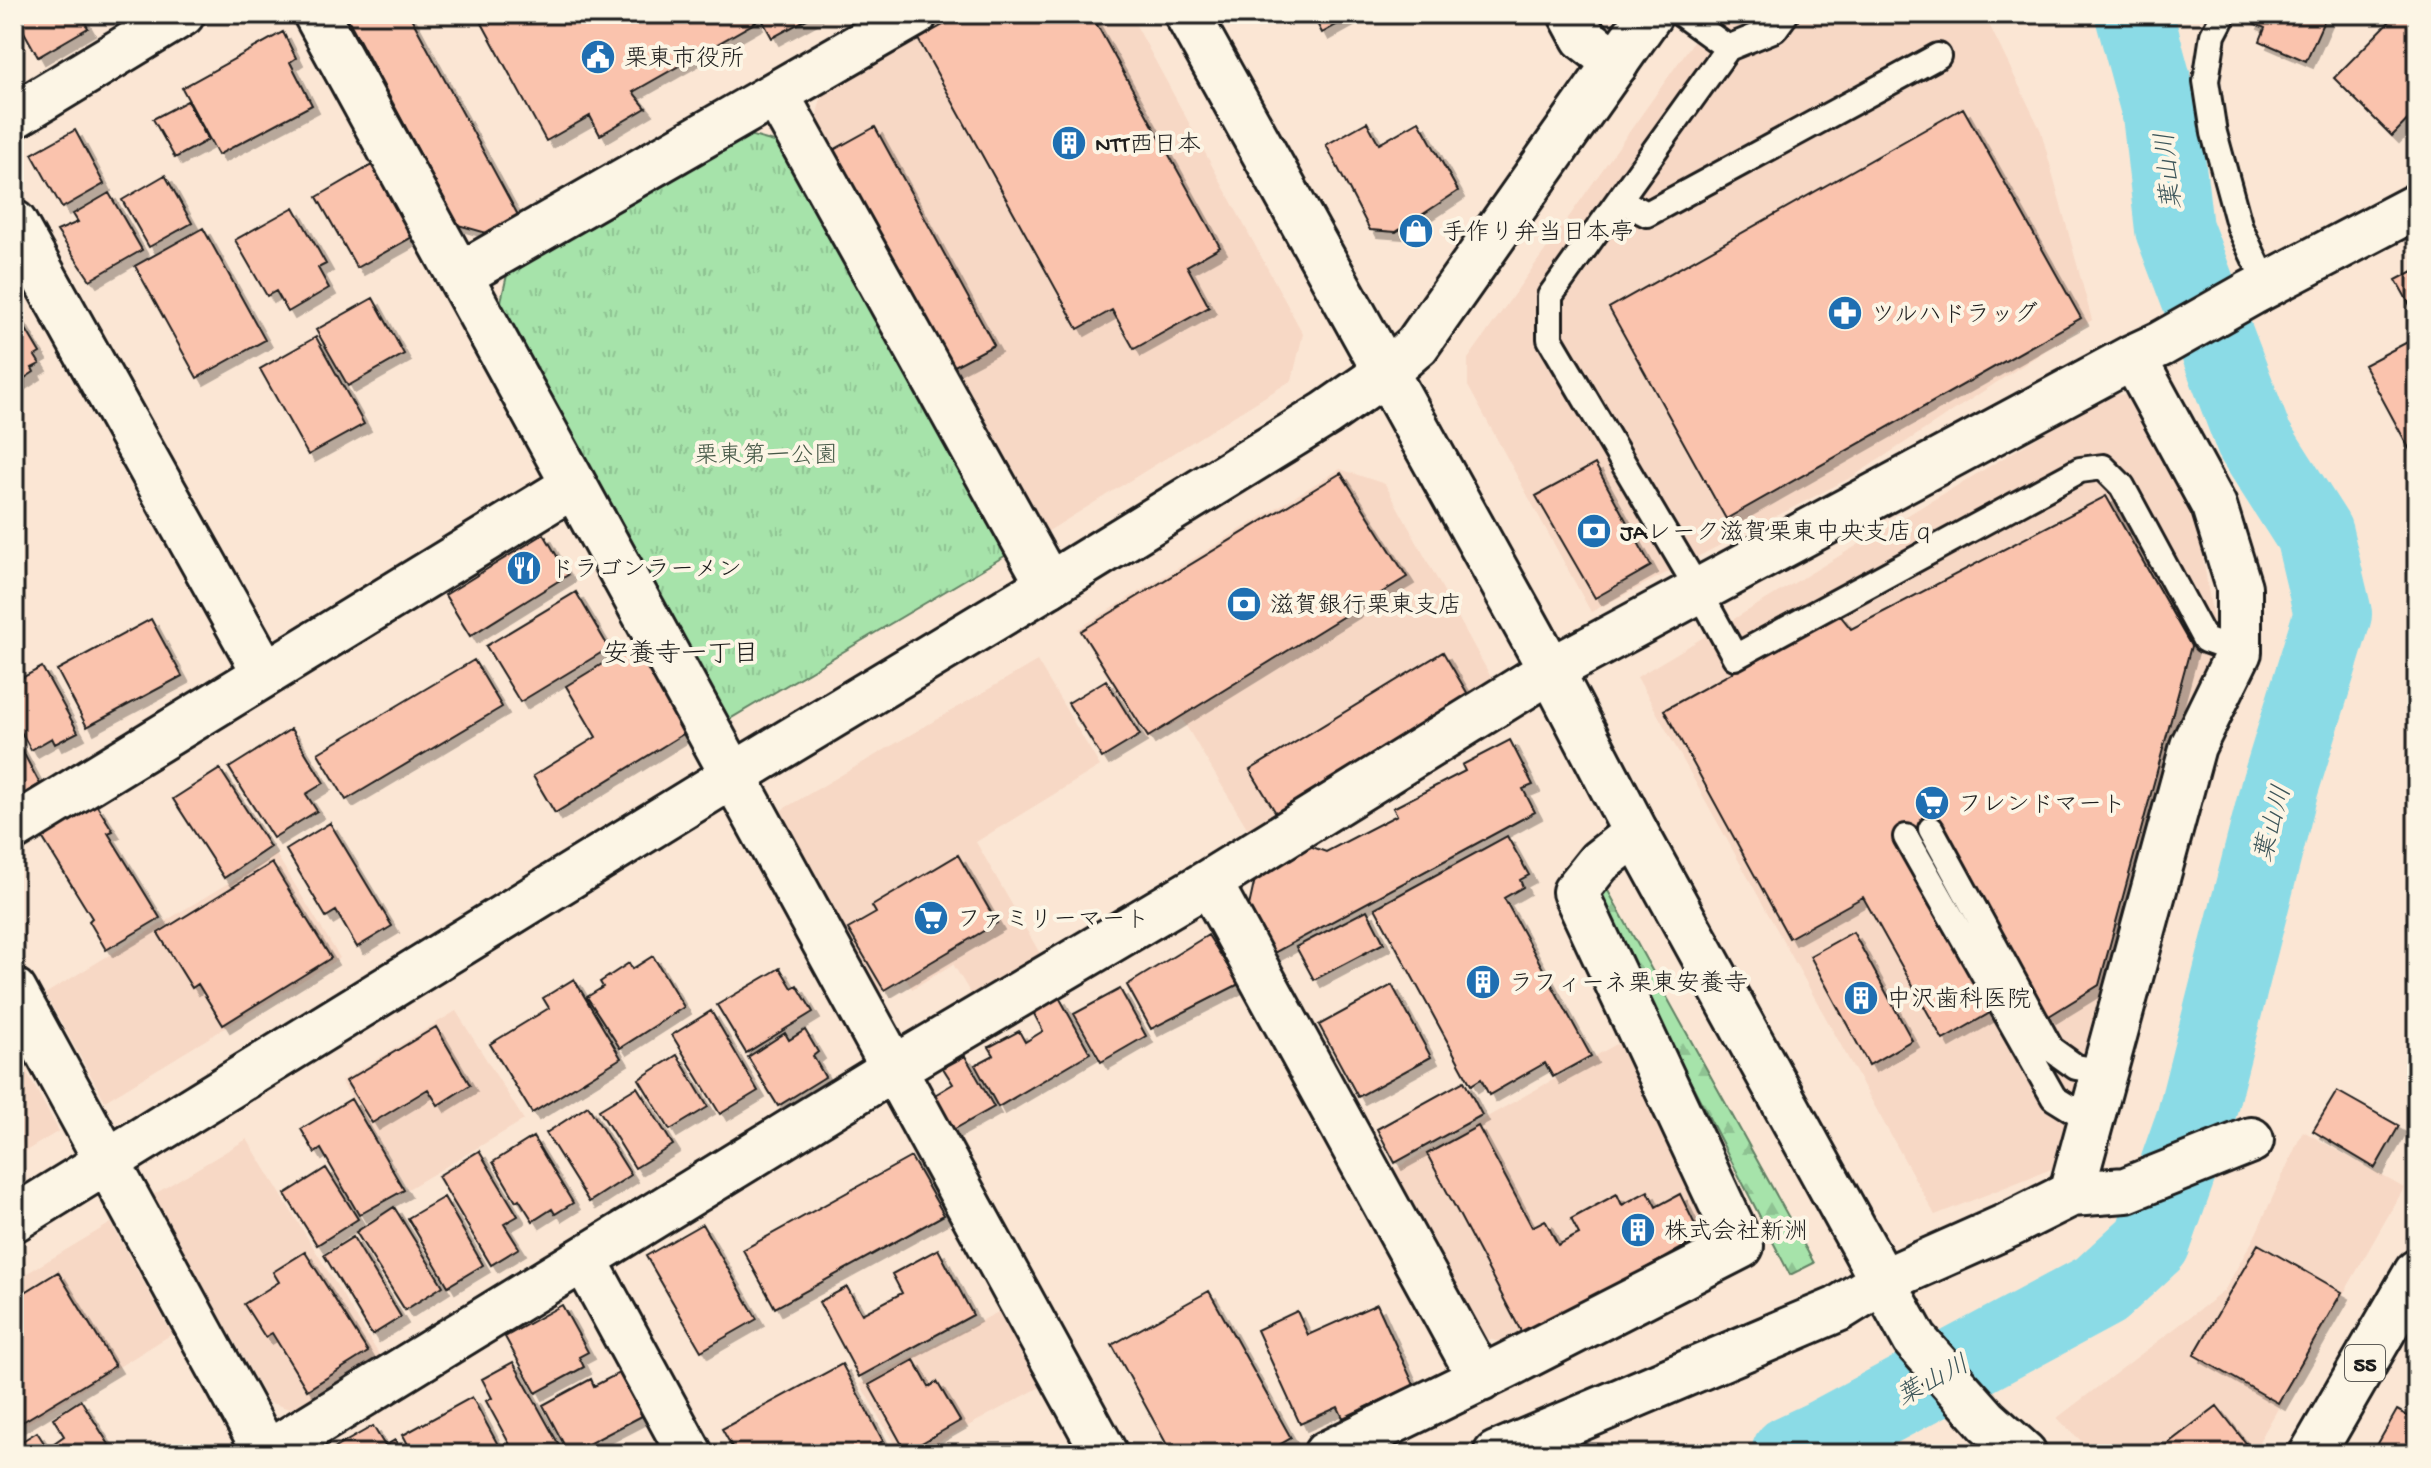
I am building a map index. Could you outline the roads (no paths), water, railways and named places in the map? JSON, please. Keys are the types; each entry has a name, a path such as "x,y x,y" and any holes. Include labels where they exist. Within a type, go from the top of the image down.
{"street":[{"path":"14,116 182,14"},
{"path":"316,14 1105,1454"},
{"path":"460,275 915,14"},
{"path":"1187,14 1551,670 1636,833 1881,1282 1915,1340 2002,1442"},
{"path":"1571,14 1584,38 1616,63"},
{"path":"14,1219 734,775 1049,585 1326,414 1385,373 1417,345 1650,14"},
{"path":"776,94 1049,585"},
{"path":"14,991 267,1454 893,1069 1209,882 1551,670 2417,206"},
{"path":"14,223 265,673"},
{"path":"2071,1194 2193,746 2239,652 2239,587 2214,506 2147,351"},
{"path":"14,828 574,485"},
{"path":"1326,1454 1481,1379 1741,1246 1575,892 1599,862 1636,833"},
{"path":"1209,882 1481,1379"},
{"path":"1496,1454 1838,1309 1881,1282 2071,1194 2126,1190 2251,1140"},
{"path":"584,1259 690,1454"},
{"name":"55","path":"2312,1454 2417,1272"}],"lane":[{"path":"1681,14 1728,48"},
{"path":"1786,14 1775,29 1728,48 1550,296 1550,339 1735,657 2080,470 2103,467 2122,486 2205,640 2239,652"},
{"path":"2224,14 2213,35 2206,81 2214,133 2259,289"},
{"path":"1619,200 1647,214 1938,56"},
{"path":"1931,829 2051,1049 2076,1067 2105,1072"},
{"path":"1906,837 2054,1098 2091,1121"}],"waterway":[{"name":"葉山川","path":"1790,1454 2100,1290 2152,1242 2195,1120 2280,786 2333,614 2314,534 2254,440 2174,229 2161,114 2134,14"}],"place":[{"name":"栗東市役所","path":"598,57"},
{"name":"NTT西日本","path":"1069,143"},
{"name":"手作り弁当日本亭","path":"1416,231"},
{"name":"ツルハドラッグ","path":"1845,313"},
{"name":"JAレーク滋賀栗東中央支店ｑ","path":"1594,531"},
{"name":"ドラゴンラーメン","path":"524,568"},
{"name":"滋賀銀行栗東支店","path":"1244,604"},
{"name":"フレンドマート","path":"1932,803"},
{"name":"ファミリーマート","path":"931,918"},
{"name":"ラフィーネ栗東安養寺","path":"1483,982"},
{"name":"中沢歯科医院","path":"1861,998"},
{"name":"株式会社新洲","path":"1638,1230"}],"district":[{"name":"安養寺一丁目","path":"681,652"}],"park label":[{"name":"栗東第一公園","path":"766,454"}]}
